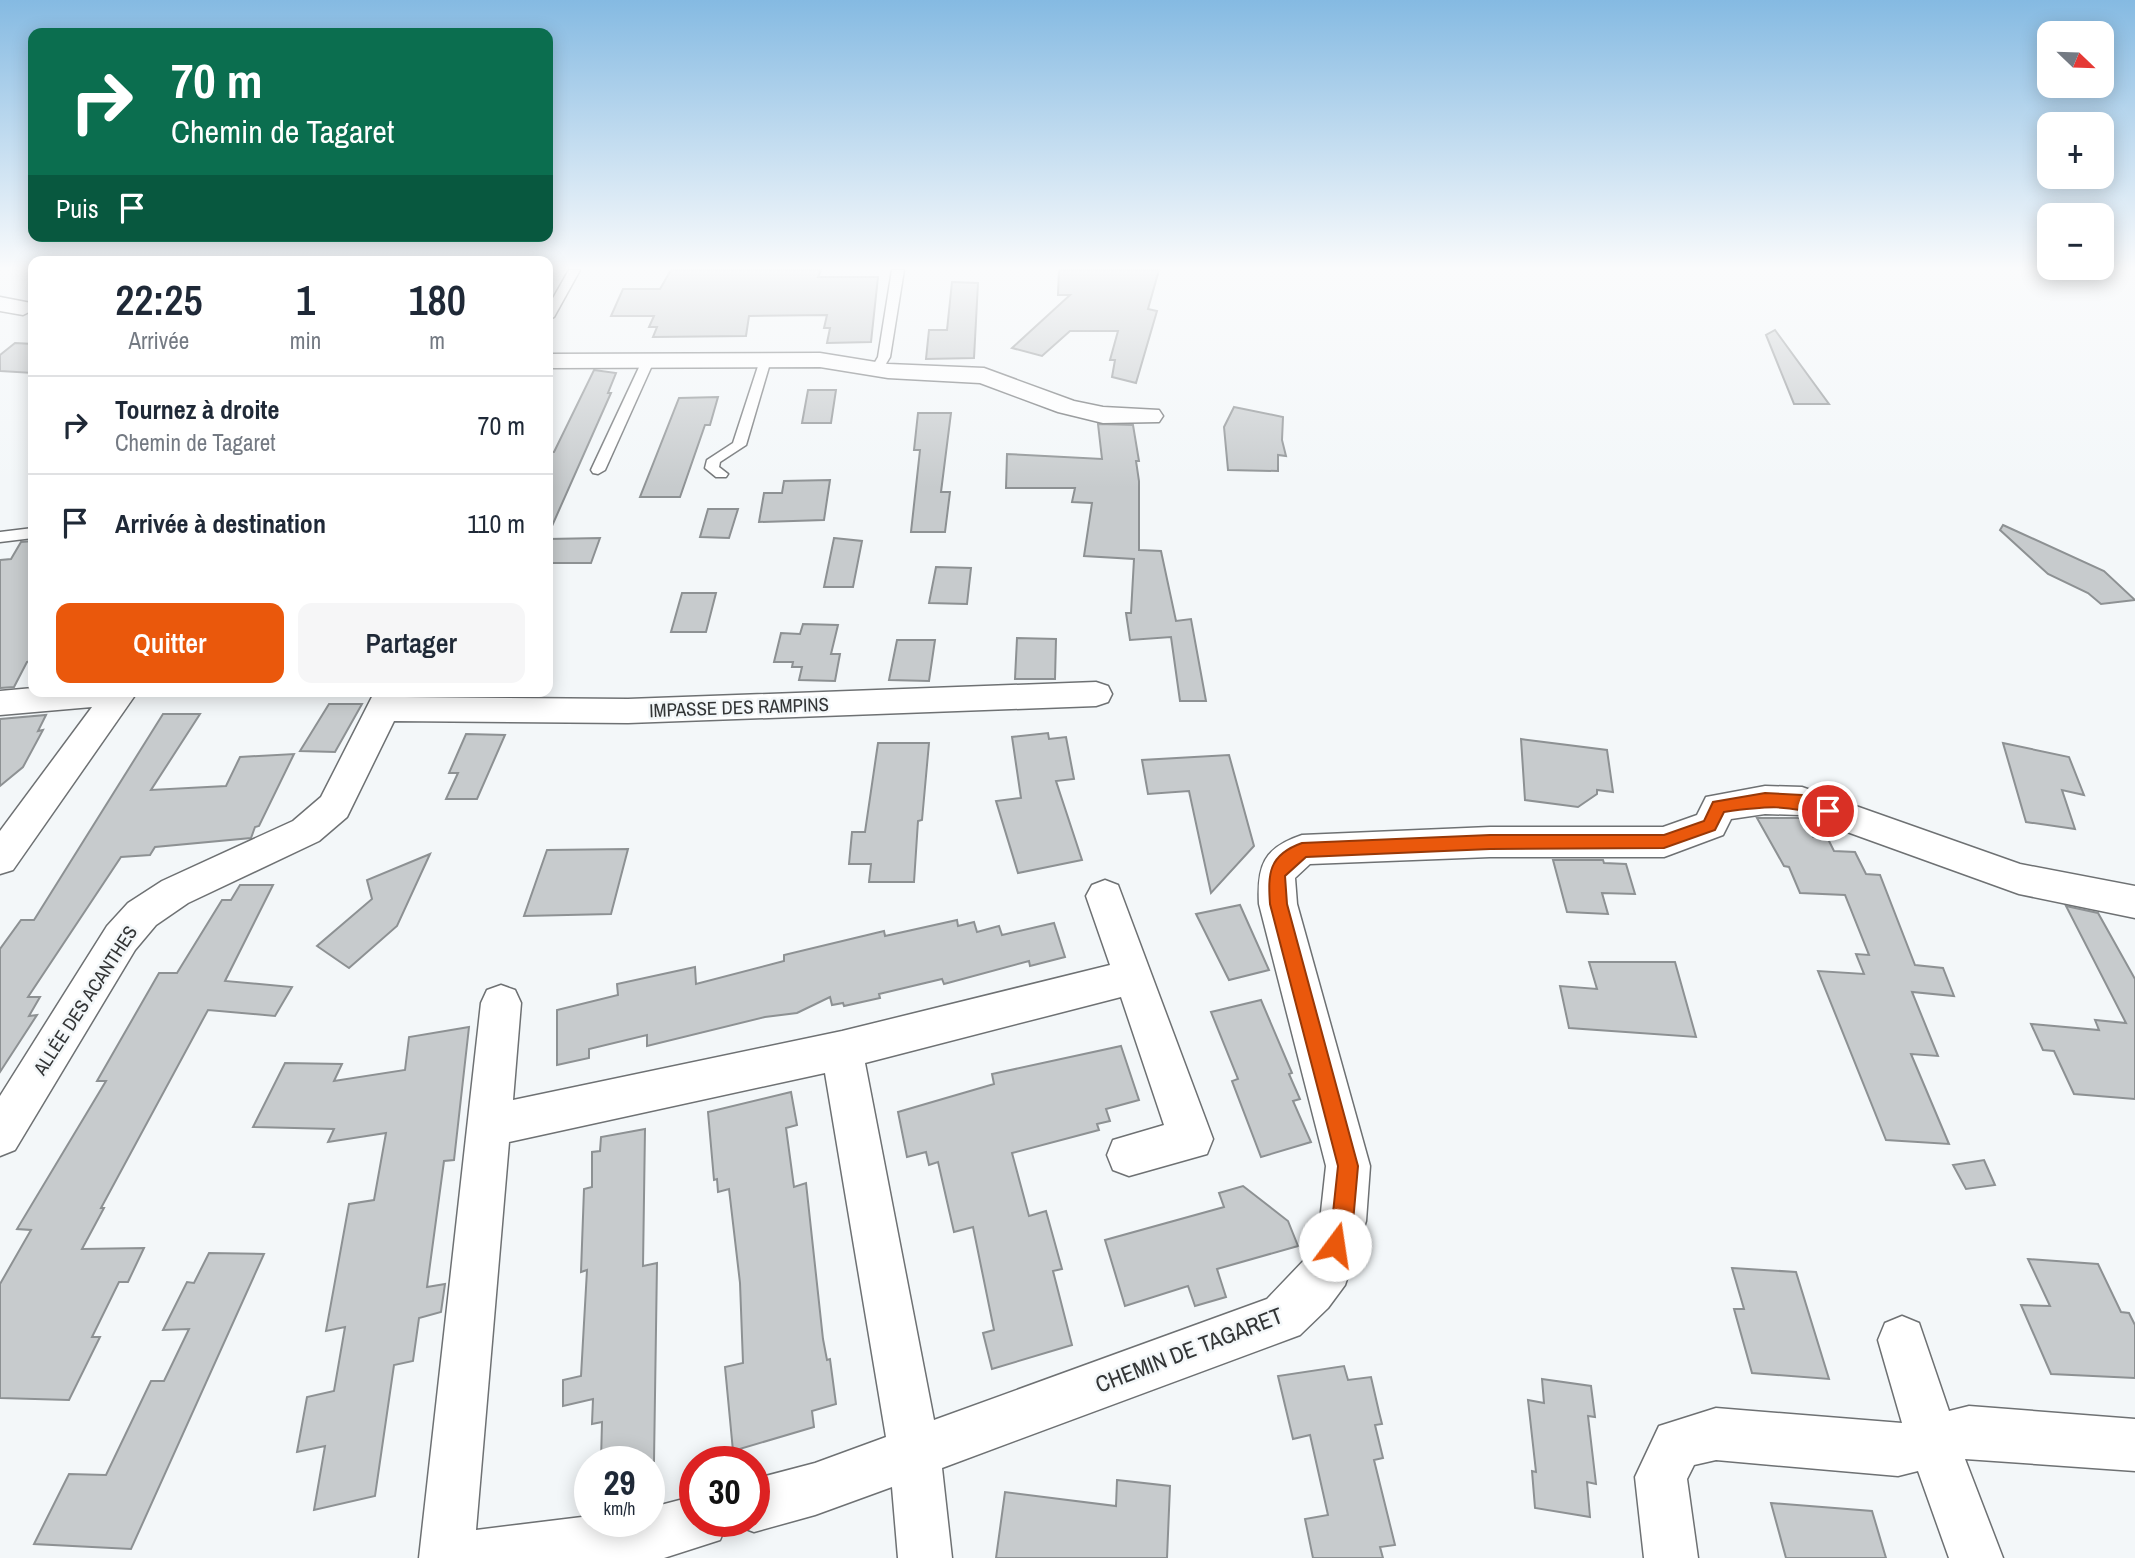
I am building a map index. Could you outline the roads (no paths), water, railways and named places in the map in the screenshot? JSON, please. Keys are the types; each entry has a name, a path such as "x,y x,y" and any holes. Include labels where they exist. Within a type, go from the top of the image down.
{"street":[{"path":"553,361 820,360 877,369 984,376 1067,407 1103,415 1150,416"},
{"name":"IMPASSE DES RAMPINS","path":"387,700 628,711 1096,694"},
{"path":"0,703 67,697"},
{"path":"10,832 118,697"},
{"name":"ALLÉE DES ACANTHES","path":"0,1135 121,938 142,914 176,892 306,831 334,807 387,700"},
{"name":"CHEMIN DE TAGARET","path":"770,1502 815,1489 1283,1318 1328,1268 1343,1222 1348,1166 1278,904 1276,874 1302,850 1490,842 1664,842 1710,825 1719,807 1765,800 1802,801 2019,879 2135,902"},
{"path":"1105,896 1191,1139 1129,1155"},
{"path":"489,1126 842,1050 1132,977"},
{"path":"446,1558 501,1003"},
{"path":"842,1050 915,1453 925,1558"},
{"path":"1902,1340 1933,1441 1976,1558"},
{"path":"1671,1558 1661,1477 1677,1444 1716,1434 1898,1450 1969,1432 2135,1445"},
{"path":"464,1558 646,1536 679,1527"}],"lane":[{"path":"877,369 884,357 886,343"},
{"path":"721,474 712,468 714,460 739,445 765,360"},
{"path":"598,470 648,361"},
{"path":"0,537 28,534"}]}
